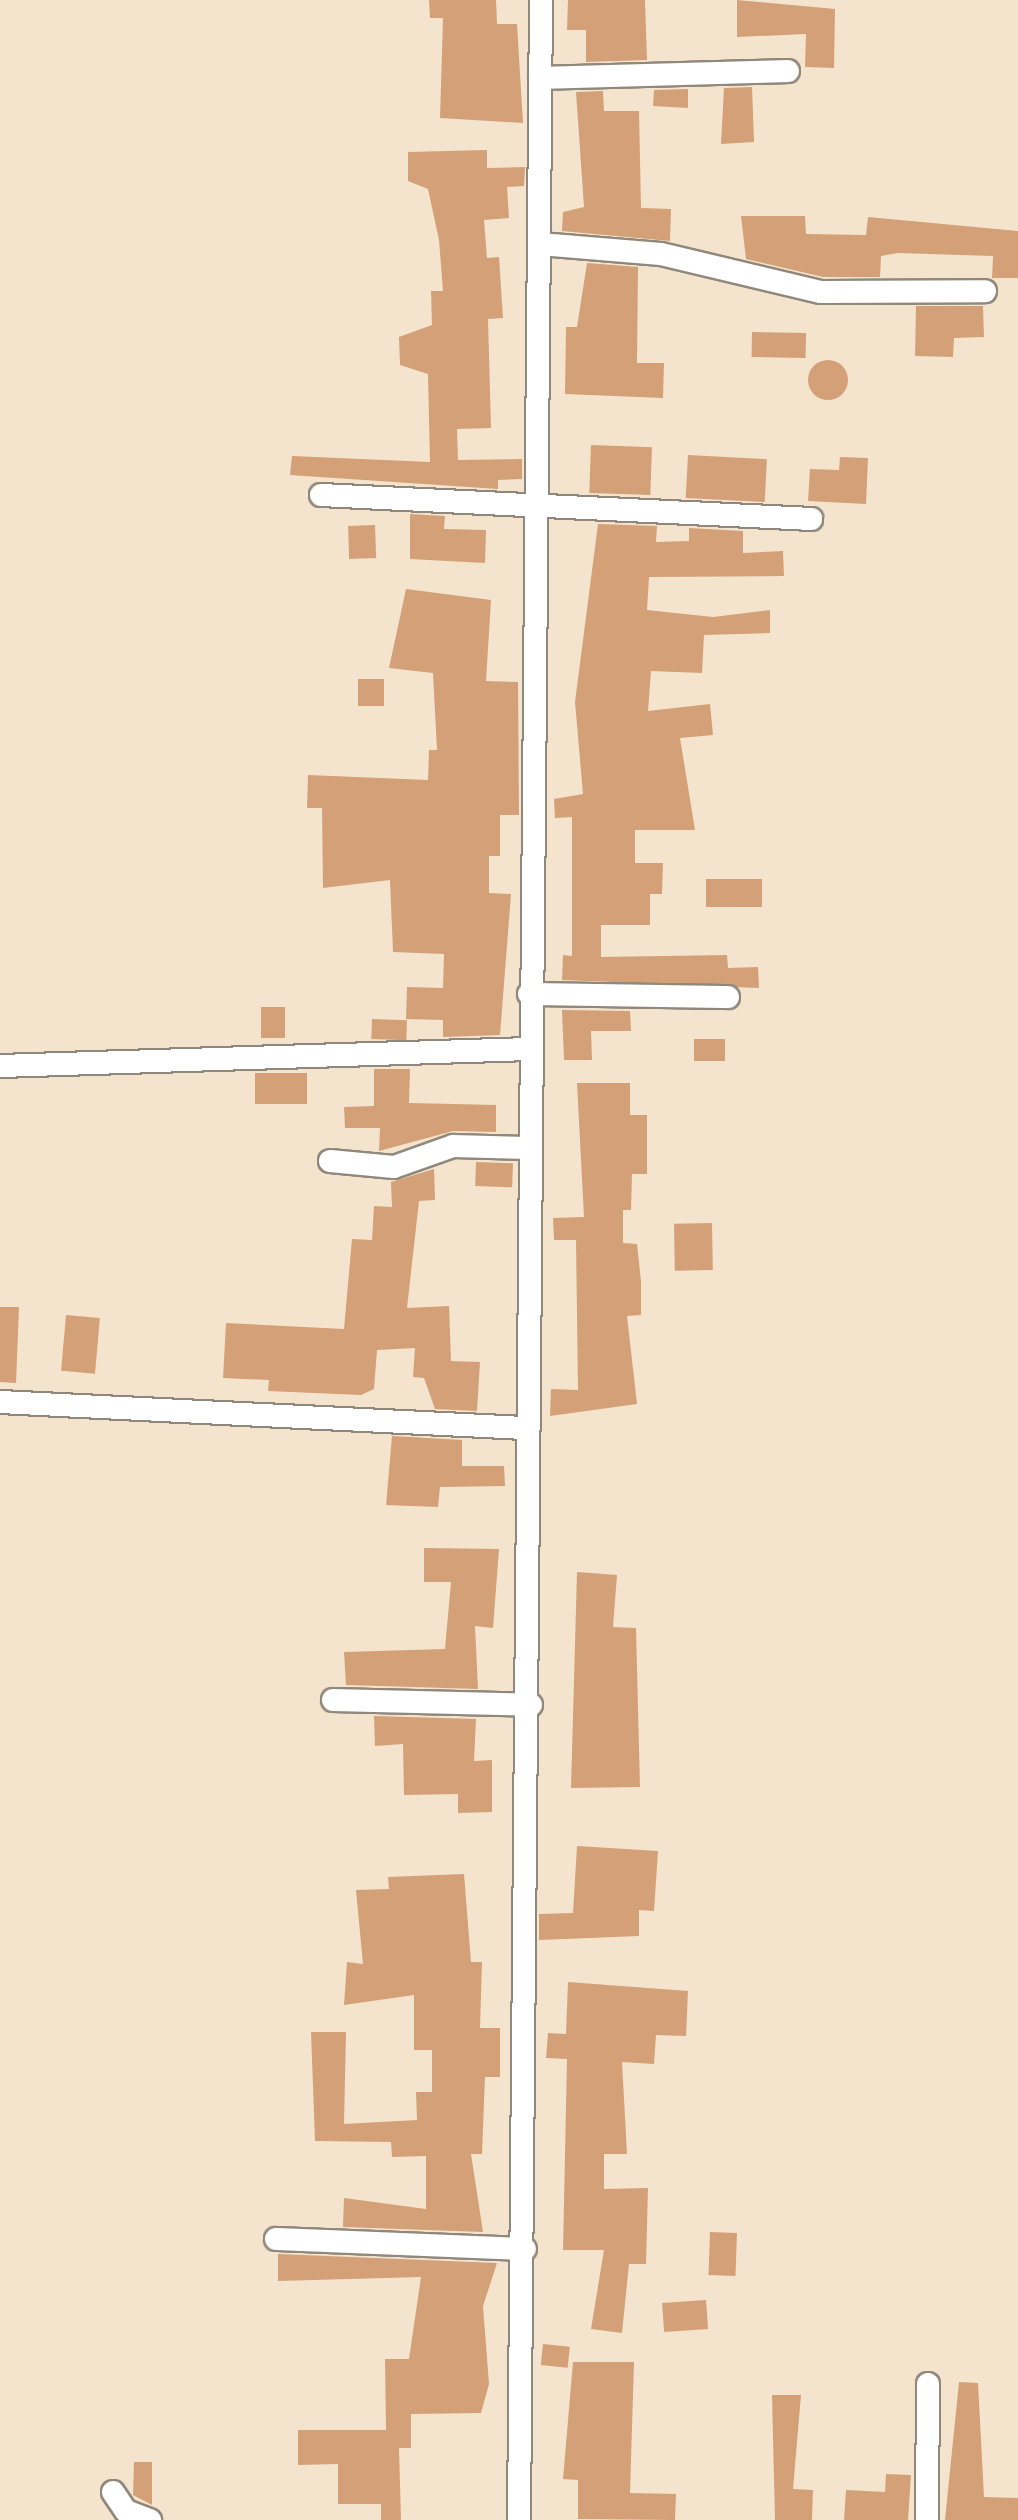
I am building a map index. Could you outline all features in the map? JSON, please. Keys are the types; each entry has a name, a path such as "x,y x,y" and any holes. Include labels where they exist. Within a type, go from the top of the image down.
{"street":[{"path":"519,2520 526,2249 531,1705 524,1428 542,0"},
{"path":"540,78 788,71"},
{"path":"540,244 661,254 820,292 985,291"},
{"path":"322,494 536,508 811,519"},
{"path":"530,994 728,997"},
{"path":"0,1066 528,1049"},
{"path":"330,1161 394,1167 453,1146 527,1148"},
{"path":"0,1402 524,1428"},
{"path":"333,1700 531,1705"},
{"path":"276,2240 526,2249"},
{"path":"927,2520 928,2384"},
{"path":"113,2492 126,2510 150,2520"}],"building":[{"path":"429,0 496,0 497,24 517,24 523,123 440,118 443,18 430,18"},
{"path":"568,0 645,0 647,60 586,62 586,30 567,30"},
{"path":"737,0 835,9 834,68 805,67 806,34 737,37"},
{"path":"752,87 754,142 721,144 724,88"},
{"path":"688,89 688,108 653,106 654,90"},
{"path":"603,91 604,111 639,111 641,208 671,209 670,241 562,231 563,212 584,207 576,92"},
{"path":"487,150 487,168 525,167 524,186 507,187 509,218 484,220 487,258 499,257 503,318 488,319 491,428 457,429 458,460 522,459 522,479 498,480 498,489 290,475 292,456 430,462 428,374 400,365 399,337 432,325 431,291 443,291 439,240 428,189 408,181 408,152"},
{"path":"741,216 805,216 806,234 866,235 868,217 1018,231 1018,278 992,278 993,256 898,253 881,256 880,277 823,277 746,259"},
{"path":"587,263 638,267 637,363 664,363 663,398 565,394 566,327 577,327"},
{"path":"916,306 983,306 984,337 954,338 953,357 915,356"},
{"path":"752,332 806,333 806,358 752,357"},
{"path":"828,360 842,366 848,380 842,394 828,400 814,394 808,380 814,366"},
{"path":"591,445 652,447 650,495 589,493"},
{"path":"688,455 767,459 765,502 686,498"},
{"path":"840,457 868,458 866,504 808,501 810,469 839,470"},
{"path":"410,514 445,516 444,529 486,530 485,563 410,559"},
{"path":"598,524 657,526 656,542 689,541 689,528 743,531 743,553 783,551 784,576 649,577 647,610 713,617 770,610 770,633 704,635 702,673 651,671 648,711 710,704 713,735 680,738 695,830 635,830 635,863 663,863 662,894 650,894 650,925 601,925 601,957 727,955 728,968 758,967 759,988 562,980 563,955 572,956 572,817 555,818 554,799 583,794 575,702"},
{"path":"375,525 376,558 349,559 348,526"},
{"path":"406,589 491,600 486,681 518,682 519,815 500,815 500,856 489,856 489,893 511,894 500,1035 443,1037 443,1020 406,1019 407,987 443,988 444,954 393,952 390,880 323,888 322,808 307,808 308,775 428,780 429,750 437,750 433,673 389,668"},
{"path":"358,679 384,679 384,706 358,706"},
{"path":"706,879 762,879 762,907 706,907"},
{"path":"261,1007 285,1007 285,1038 261,1038"},
{"path":"562,1010 630,1011 631,1031 591,1031 592,1060 564,1060"},
{"path":"372,1019 407,1020 406,1040 371,1039"},
{"path":"694,1039 725,1039 725,1061 694,1061"},
{"path":"374,1069 410,1069 409,1103 496,1105 496,1132 453,1131 379,1151 380,1128 345,1128 344,1107 374,1106"},
{"path":"255,1073 307,1073 307,1104 255,1104"},
{"path":"577,1083 630,1083 630,1115 647,1115 647,1174 632,1174 631,1210 623,1210 623,1243 637,1244 641,1281 641,1315 627,1316 637,1404 550,1416 551,1389 578,1390 576,1240 554,1240 553,1218 584,1217"},
{"path":"476,1162 513,1163 512,1187 475,1186"},
{"path":"434,1169 435,1200 419,1201 407,1308 449,1306 451,1361 480,1362 477,1411 435,1409 424,1378 413,1377 415,1348 377,1350 374,1389 361,1395 268,1391 269,1380 223,1378 226,1323 344,1329 352,1239 372,1240 374,1206 392,1207 391,1182"},
{"path":"712,1223 713,1270 675,1271 674,1224"},
{"path":"0,1307 19,1307 16,1383 0,1382"},
{"path":"66,1315 100,1318 95,1374 61,1371"},
{"path":"392,1436 462,1440 462,1466 504,1466 505,1486 440,1487 438,1507 386,1505"},
{"path":"424,1548 499,1549 493,1628 475,1626 478,1689 346,1685 344,1652 445,1649 451,1582 424,1582"},
{"path":"577,1572 617,1575 613,1627 636,1628 640,1787 571,1788"},
{"path":"374,1716 476,1719 474,1761 492,1760 492,1812 458,1813 458,1794 404,1795 403,1744 375,1746"},
{"path":"577,1846 658,1851 654,1911 639,1910 639,1936 539,1940 539,1914 573,1913"},
{"path":"464,1874 471,1962 482,1962 480,2028 500,2028 500,2077 485,2077 482,2154 471,2154 483,2232 343,2227 344,2198 426,2209 426,2156 392,2157 391,2142 315,2141 311,2032 346,2032 344,2124 417,2120 416,2092 432,2092 432,2050 414,2050 414,1995 344,2005 347,1962 363,1964 356,1890 389,1889 388,1877"},
{"path":"568,1982 688,1991 686,2036 656,2035 654,2064 622,2062 627,2154 604,2154 604,2189 648,2188 646,2264 629,2264 622,2333 591,2329 604,2250 563,2250 567,2059 546,2058 548,2033 566,2034"},
{"path":"710,2232 737,2233 735,2276 708,2275"},
{"path":"278,2254 497,2263 483,2306 489,2384 481,2413 411,2414 411,2448 399,2448 401,2520 381,2520 381,2504 338,2504 338,2464 298,2465 298,2430 386,2430 385,2359 409,2359 421,2277 278,2281"},
{"path":"706,2300 708,2329 664,2332 662,2303"},
{"path":"543,2344 570,2347 568,2368 541,2365"},
{"path":"573,2362 634,2362 630,2493 676,2494 675,2520 578,2519 578,2480 563,2479"},
{"path":"959,2382 978,2383 984,2497 1018,2498 1018,2520 945,2520"},
{"path":"772,2395 801,2395 793,2489 813,2490 812,2520 775,2520"},
{"path":"134,2462 152,2462 152,2505 133,2495"},
{"path":"886,2474 911,2475 908,2520 844,2520 846,2490 885,2492"}]}
